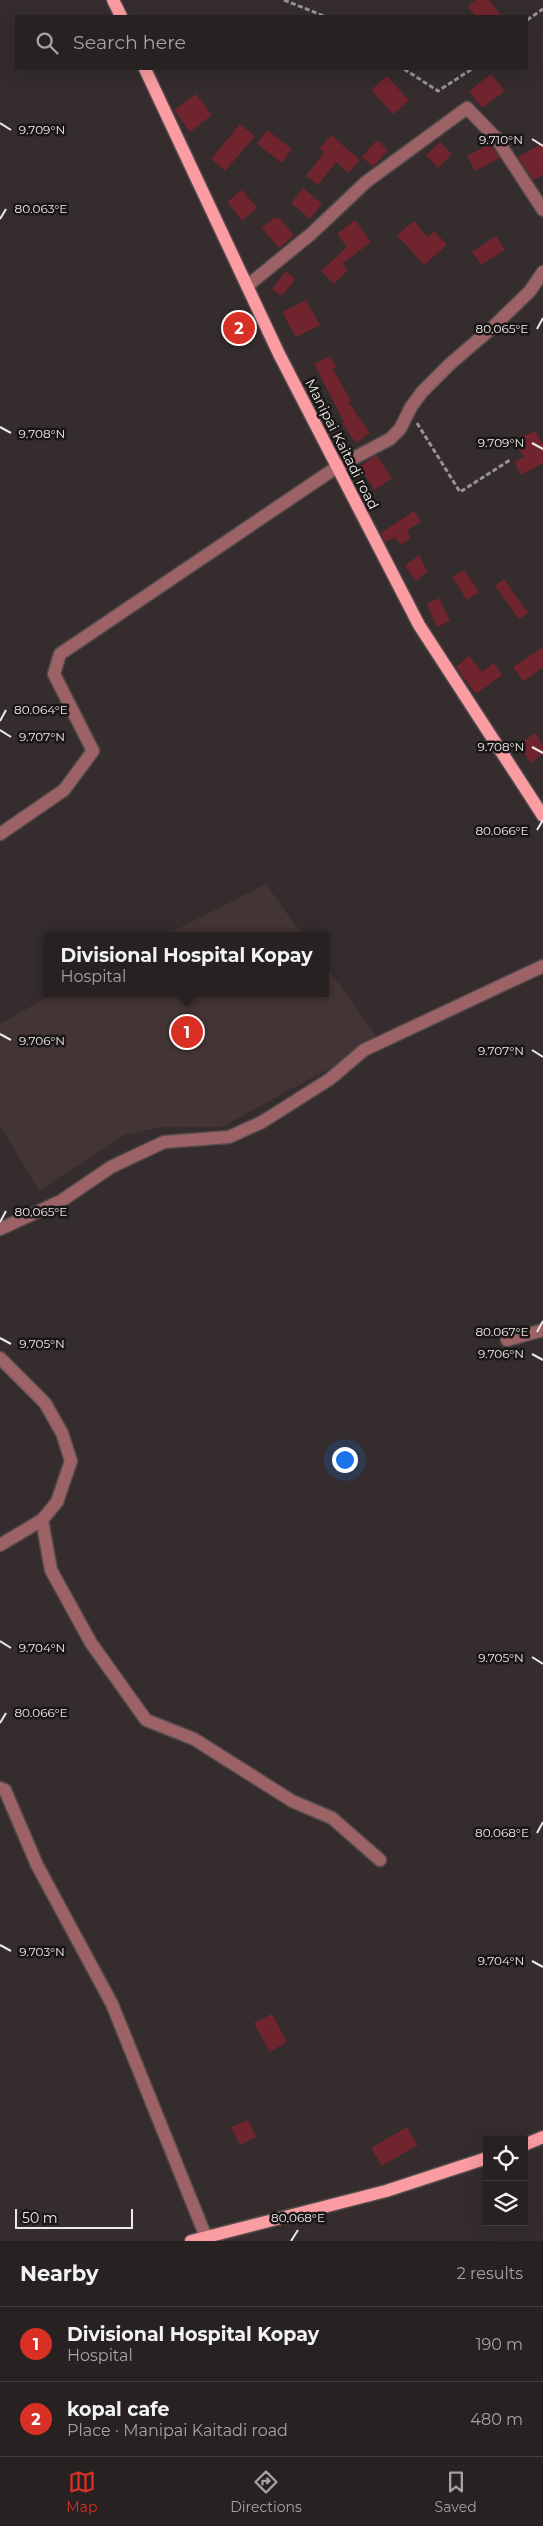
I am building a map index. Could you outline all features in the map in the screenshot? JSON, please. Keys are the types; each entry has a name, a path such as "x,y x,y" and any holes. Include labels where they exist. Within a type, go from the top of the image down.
{"main road":[{"path":"113,0 120,15"},
{"name":"Manipai Kaitadi road","path":"145,70 279,354 419,625 543,816"},
{"path":"528,2143 543,2137"},
{"path":"191,2241 386,2191 483,2159"}],"street":[{"path":"247,286 311,234 366,182 467,108 496,138 543,210"},
{"path":"0,834 64,790 93,751 54,674 60,654 338,467 390,439 400,429 410,409 422,392 450,364 493,328 530,291 543,272"},
{"path":"0,1229 60,1200 112,1167 164,1142 229,1137 262,1122 330,1079 364,1050 543,966"},
{"path":"506,1340 543,1330"},
{"path":"0,1358 45,1403 62,1433 71,1461 57,1502 42,1520 0,1545"},
{"path":"42,1520 50,1570 91,1643 146,1720 194,1739 292,1801 332,1818 380,1860"},
{"path":"0,1788 5,1790 37,1865 112,2004 206,2237"}],"path":[{"path":"284,0 322,15"},
{"path":"528,19 543,9"},
{"path":"406,70 438,91 470,70"},
{"path":"410,409 438,460 460,492 510,460"}],"shaded area":[{"path":"266,884 300,932 172,932"},
{"path":"329,970 380,1041 222,1127 161,1127 124,1135 39,1191 0,1126 0,1024 47,997 329,997"}],"building":[{"path":"476,0 489,0 501,15 474,15 468,6"},
{"path":"491,74 505,91 482,108 469,91"},
{"path":"387,76 409,101 393,114 371,90"},
{"path":"196,94 212,115 190,132 174,110"},
{"path":"240,124 255,136 225,171 211,159"},
{"path":"267,130 292,149 282,163 257,144"},
{"path":"331,135 360,160 348,173 336,162 318,185 306,176 324,152 320,148"},
{"path":"377,140 388,150 373,167 362,157"},
{"path":"440,142 452,154 438,168 426,155"},
{"path":"543,143 543,175 533,180 518,157"},
{"path":"490,144 500,158 475,171 467,156"},
{"path":"303,188 322,204 310,219 291,203"},
{"path":"242,190 257,208 242,221 227,202"},
{"path":"274,218 279,218 294,235 279,248 262,228"},
{"path":"355,220 371,242 342,264 348,270 334,284 321,271 347,247 337,234"},
{"path":"414,221 427,237 434,231 447,245 424,265 397,235"},
{"path":"496,236 505,250 481,265 472,252"},
{"path":"286,271 295,279 282,296 272,289"},
{"path":"306,300 320,325 296,337 284,316 284,311"},
{"path":"245,311 255,330 251,335 234,346 221,325"},
{"path":"330,356 336,367 333,369 351,401 348,402 370,433 356,443 342,423 344,422 314,364"},
{"path":"535,431 543,444 543,463 521,475 514,462 524,457 513,441"},
{"path":"376,455 392,478 375,490 359,467"},
{"path":"414,511 421,522 407,530 411,538 401,545 395,537 385,542 381,533"},
{"path":"419,555 427,572 416,581 405,566"},
{"path":"464,570 479,592 467,600 452,577"},
{"path":"504,579 528,613 519,619 495,586"},
{"path":"439,598 450,621 437,627 427,604"},
{"path":"543,647 543,668 523,681 513,667"},
{"path":"469,656 482,672 494,663 502,675 476,694 456,667"},
{"path":"535,733 543,745 543,754 531,763 518,745"},
{"path":"272,2014 287,2042 270,2052 254,2023"},
{"path":"248,2120 256,2137 240,2145 231,2127"},
{"path":"407,2127 418,2145 382,2166 371,2148"}],"place":[{"name":"kopal cafe","path":"239,328"},
{"name":"Divisional Hospital Kopay","path":"187,1032"}]}
